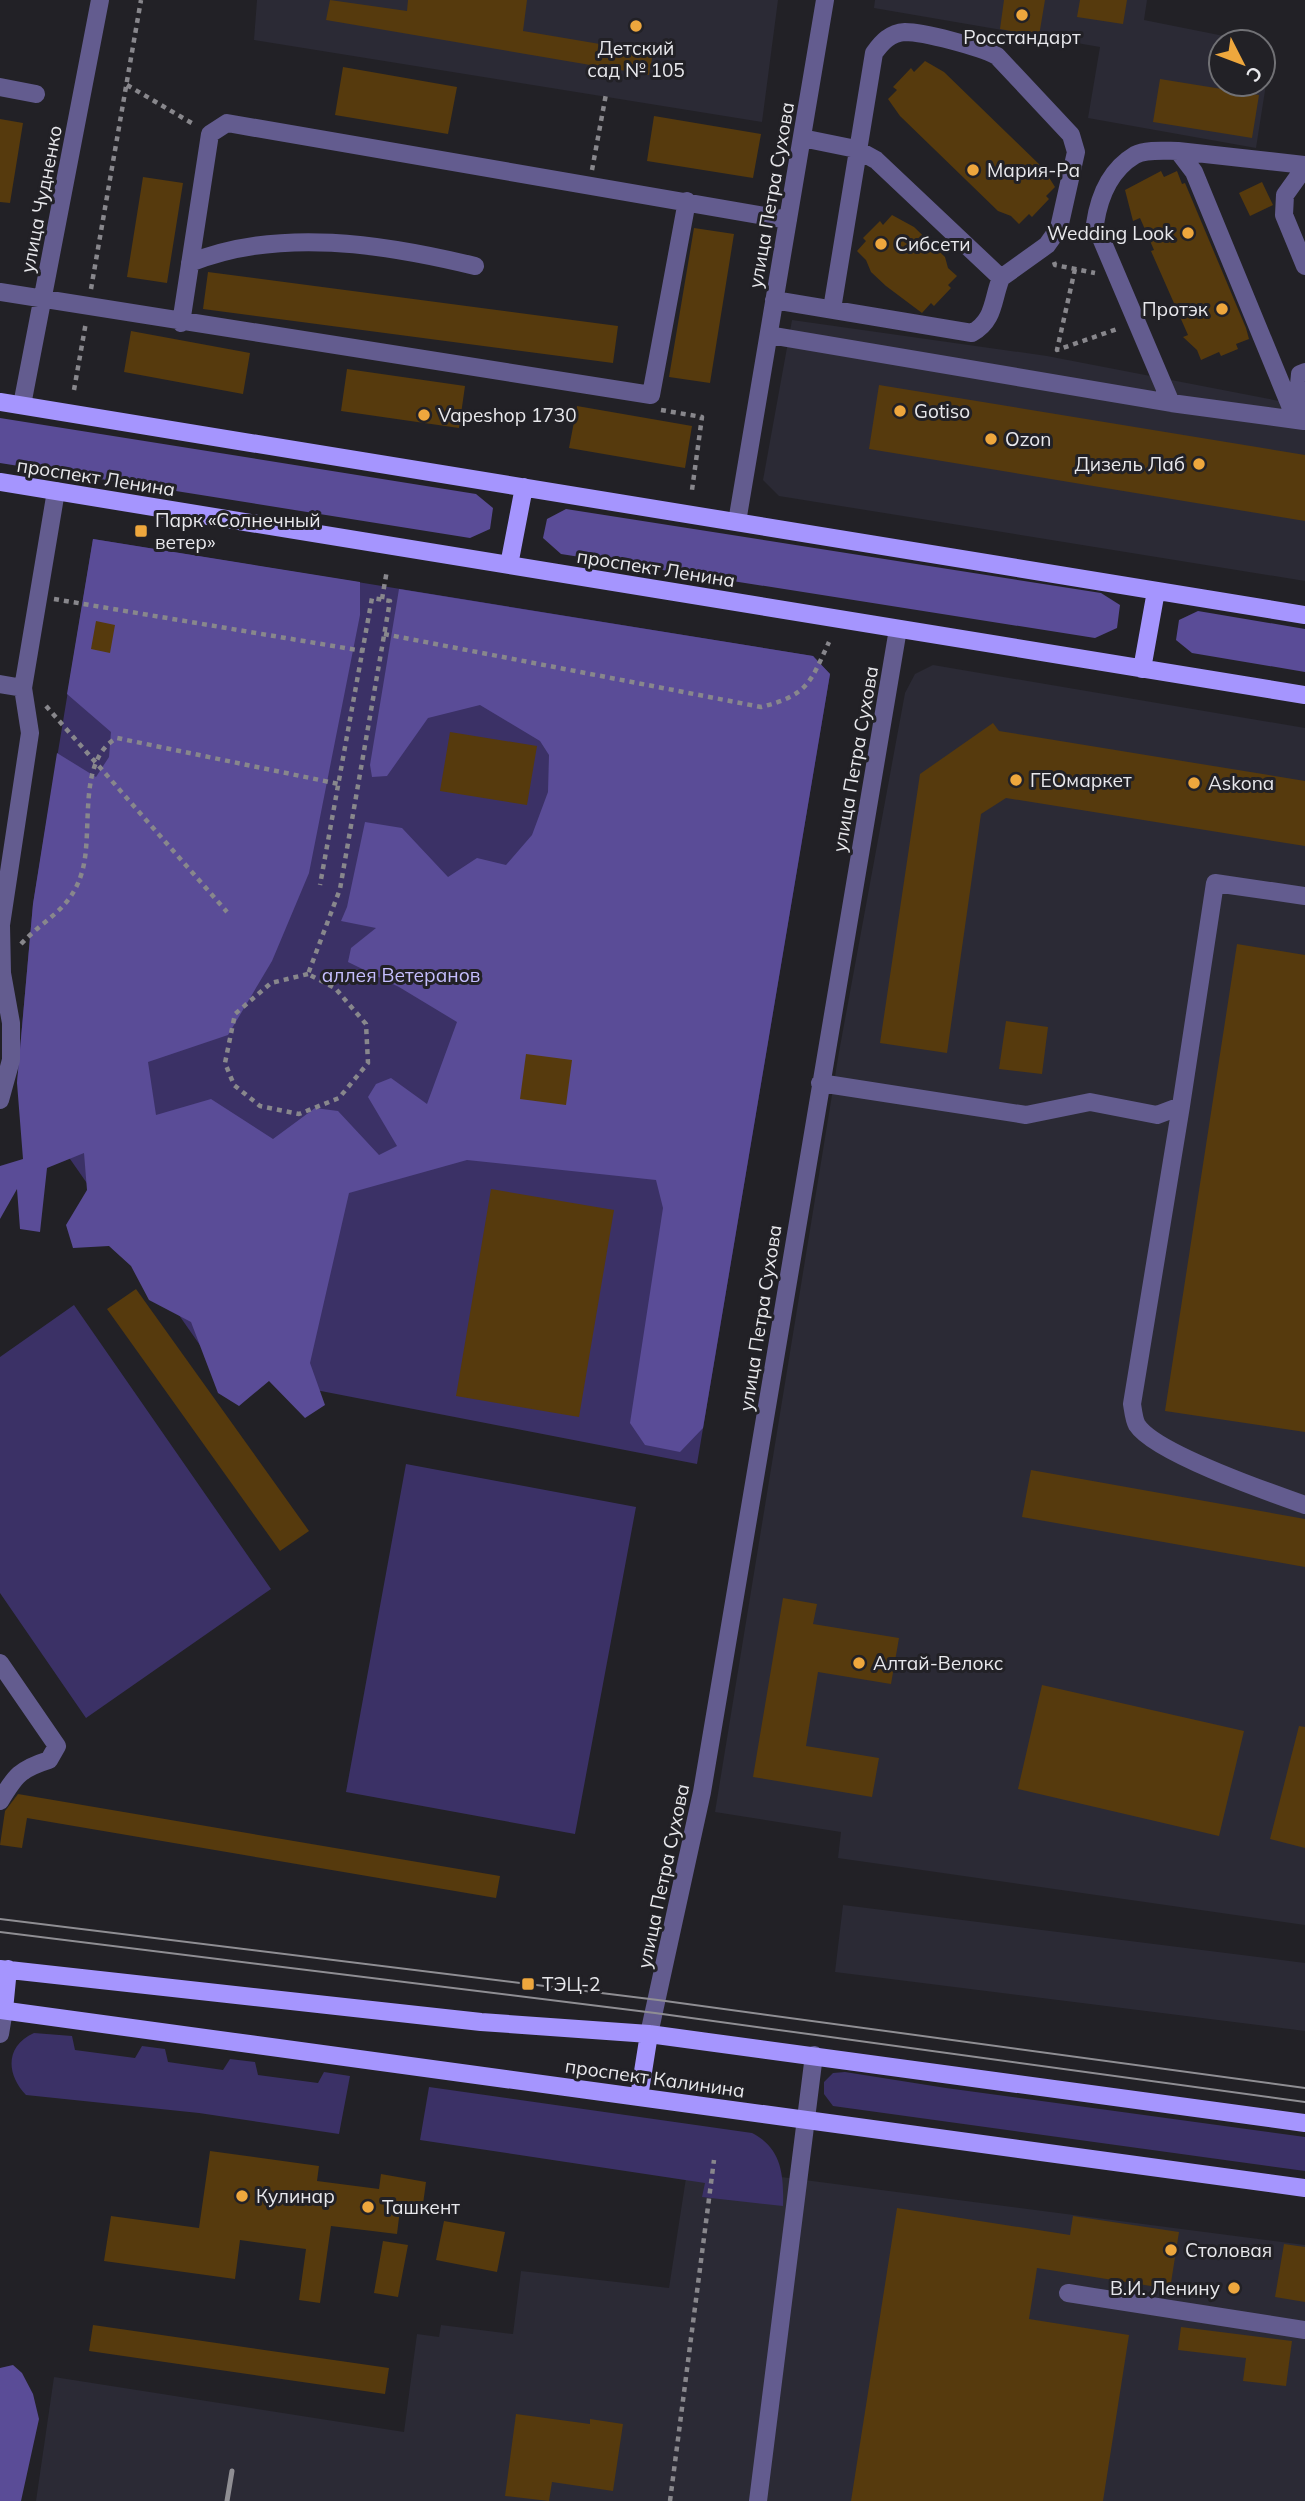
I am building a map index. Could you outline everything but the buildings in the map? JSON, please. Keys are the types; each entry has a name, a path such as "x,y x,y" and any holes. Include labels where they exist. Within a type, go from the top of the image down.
{"main road":[{"path":"0,402 1305,615"},
{"name":"проспект Ленина","path":"0,482 1305,695"},
{"path":"509,565 524,487"},
{"path":"1142,669 1156,591"},
{"path":"2,2010 4,1969"},
{"name":"проспект Калинина","path":"4,1969 481,2022 649,2034 1305,2123"},
{"name":"проспект Калинина","path":"2,2010 1305,2188"},
{"path":"639,2097 649,2034"}],"street":[{"name":"улица Чудненко","path":"22,405 100,0"},
{"name":"улица Петра Сухова","path":"737,522 825,0"},
{"path":"774,300 972,333 984,327 992,314 1001,278 1047,245 1059,228 1076,152 1071,135 997,56 982,48 905,32 886,38 874,53 856,149 832,309"},
{"path":"0,88 36,94"},
{"path":"181,323 211,134 227,123 788,220"},
{"path":"802,138 856,149 876,160 1001,278"},
{"path":"1178,151 1194,172 1300,421"},
{"path":"1171,402 1096,224 1099,199 1113,175 1136,154 1178,151 1305,166 1285,195 1284,215 1305,266"},
{"path":"0,292 181,323 651,395 687,201"},
{"path":"190,263 221,250 258,245 352,244 418,252 475,266"},
{"path":"769,335 1300,421"},
{"path":"1300,421 1300,374 1305,372"},
{"path":"0,1100 11,1060 11,1023 1,973 1,925 30,733 23,688 56,491"},
{"name":"улица Петра Сухова","path":"649,2034 702,1792 898,629"},
{"path":"0,684 23,688"},
{"path":"1305,896 1215,883 1132,1404 1138,1426 1171,1451 1255,1488 1305,1504"},
{"path":"820,1083 1026,1115 1090,1102 1157,1115 1181,1106"},
{"path":"0,1663 57,1745 49,1760 30,1766 16,1775 0,1801"},
{"path":"0,2034 2,2010"},
{"path":"758,2501 814,2055"},
{"path":"1068,2292 1305,2330"}],"path":[{"path":"74,390 141,0"},
{"path":"127,85 211,134"},
{"path":"589,184 606,94"},
{"path":"1055,265 1118,278"},
{"path":"1075,269 1058,350 1137,322"},
{"path":"651,395 662,411 702,417 692,490"},
{"path":"382,599 387,569"},
{"path":"40,596 363,650"},
{"path":"308,974 340,889 390,601 372,597 320,885"},
{"path":"384,634 761,707 790,700 810,682 829,642"},
{"path":"23,688 41,700 227,912"},
{"path":"1,973 22,942 65,906 82,872 94,761 104,745 117,738 339,783"},
{"path":"308,974 335,988 366,1024 368,1063 339,1098 299,1114 260,1106 234,1085 225,1063 235,1014 271,983 308,974"},
{"path":"670,2501 714,2160"}],"shaded area":[{"path":"257,0 778,0 762,122 254,40"},
{"path":"875,0 1147,0 1144,20 1207,33 1207,98 1264,98 1256,148 1088,118 1100,47 874,8"},
{"path":"792,320 1047,356 1305,406 1305,581 779,496 763,480"},
{"path":"933,665 1305,728 1305,1925 838,1858 841,1832 715,1812 839,1052 905,693 915,674"},
{"path":"843,1905 1305,1963 1305,2031 835,1972"},
{"path":"688,2165 1305,2245 1305,2501 36,2501 54,2377 404,2432 417,2334 439,2337 441,2325 513,2334 521,2271 669,2288"}],"green space":[{"path":"0,418 476,494 493,508 490,529 470,538 0,463"},
{"path":"566,509 1101,593 1120,605 1117,628 1095,638 561,554 543,538 547,519"},
{"name":"аллея Ветеранов","path":"93,539 813,656 830,674 697,1464 218,1371 17,1083 33,904"},
{"name":"аллея Ветеранов","path":"93,539 360,582 360,615 309,873 272,961 228,1035 148,1062 156,1115 211,1099 273,1139 315,1108 338,1111 379,1155 397,1146 368,1097 376,1084 391,1078 427,1104 457,1022 399,987 348,962 351,948 376,928 341,921 347,907 365,822 402,828 448,877 477,858 506,865 532,835 548,792 549,755 540,741 480,705 428,718 387,776 372,777 370,765 399,589 813,656 830,674 703,1428 680,1452 645,1445 630,1423 663,1208 656,1180 467,1160 349,1193 310,1363 325,1405 305,1418 269,1381 239,1406 218,1393 191,1322 149,1300 131,1266 109,1246 73,1248 66,1225 87,1190 84,1153 47,1168 40,1232 20,1229 17,1189 0,1219 0,1166 23,1159 17,1083 33,904 57,753 96,777 109,757 111,732 67,694"},
{"path":"1198,611 1305,629 1305,672 1192,653 1176,640 1179,620"},
{"path":"74,1305 271,1589 86,1718 0,1593 0,1357"},
{"path":"406,1464 636,1507 575,1834 346,1792"},
{"path":"34,2033 72,2036 75,2050 135,2058 142,2046 165,2049 168,2062 223,2070 230,2059 255,2062 258,2075 318,2083 324,2072 350,2076 339,2134 199,2113 26,2095 19,2087 12,2070 13,2053 18,2045"},
{"path":"845,2072 1305,2137 1305,2171 833,2106 824,2094 824,2082 833,2073"},
{"path":"429,2087 752,2133 770,2147 779,2164 783,2206 702,2197 705,2183 420,2140"},
{"path":"13,2365 22,2373 33,2394 39,2419 21,2501 0,2501 0,2368"}],"tram line":[{"path":"0,1919 658,2000 1305,2088"},
{"path":"0,1932 655,2013 1305,2102"}],"railway":[{"path":"227,2501 232,2471"}],"place":[{"name":"Росстандарт","path":"1022,15"},
{"name":"Детский сад № 105","path":"636,26"},
{"name":"Мария-Ра","path":"973,170"},
{"name":"Wedding Look","path":"1188,233"},
{"name":"Сибсети","path":"881,244"},
{"name":"Протэк","path":"1222,309"},
{"name":"Gotiso","path":"900,411"},
{"name":"Vapeshop 1730","path":"424,415"},
{"name":"Ozon","path":"991,439"},
{"name":"Дизель Лаб","path":"1199,464"},
{"name":"Парк «Солнечный ветер»","path":"141,531"},
{"name":"ГЕОмаркет","path":"1016,780"},
{"name":"Askona","path":"1194,783"},
{"name":"Алтай-Велокс","path":"859,1663"},
{"name":"ТЭЦ-2","path":"528,1984"},
{"name":"Кулинар","path":"242,2196"},
{"name":"Ташкент","path":"368,2207"},
{"name":"Столовая","path":"1171,2250"},
{"name":"В.И. Ленину","path":"1234,2288"}]}
